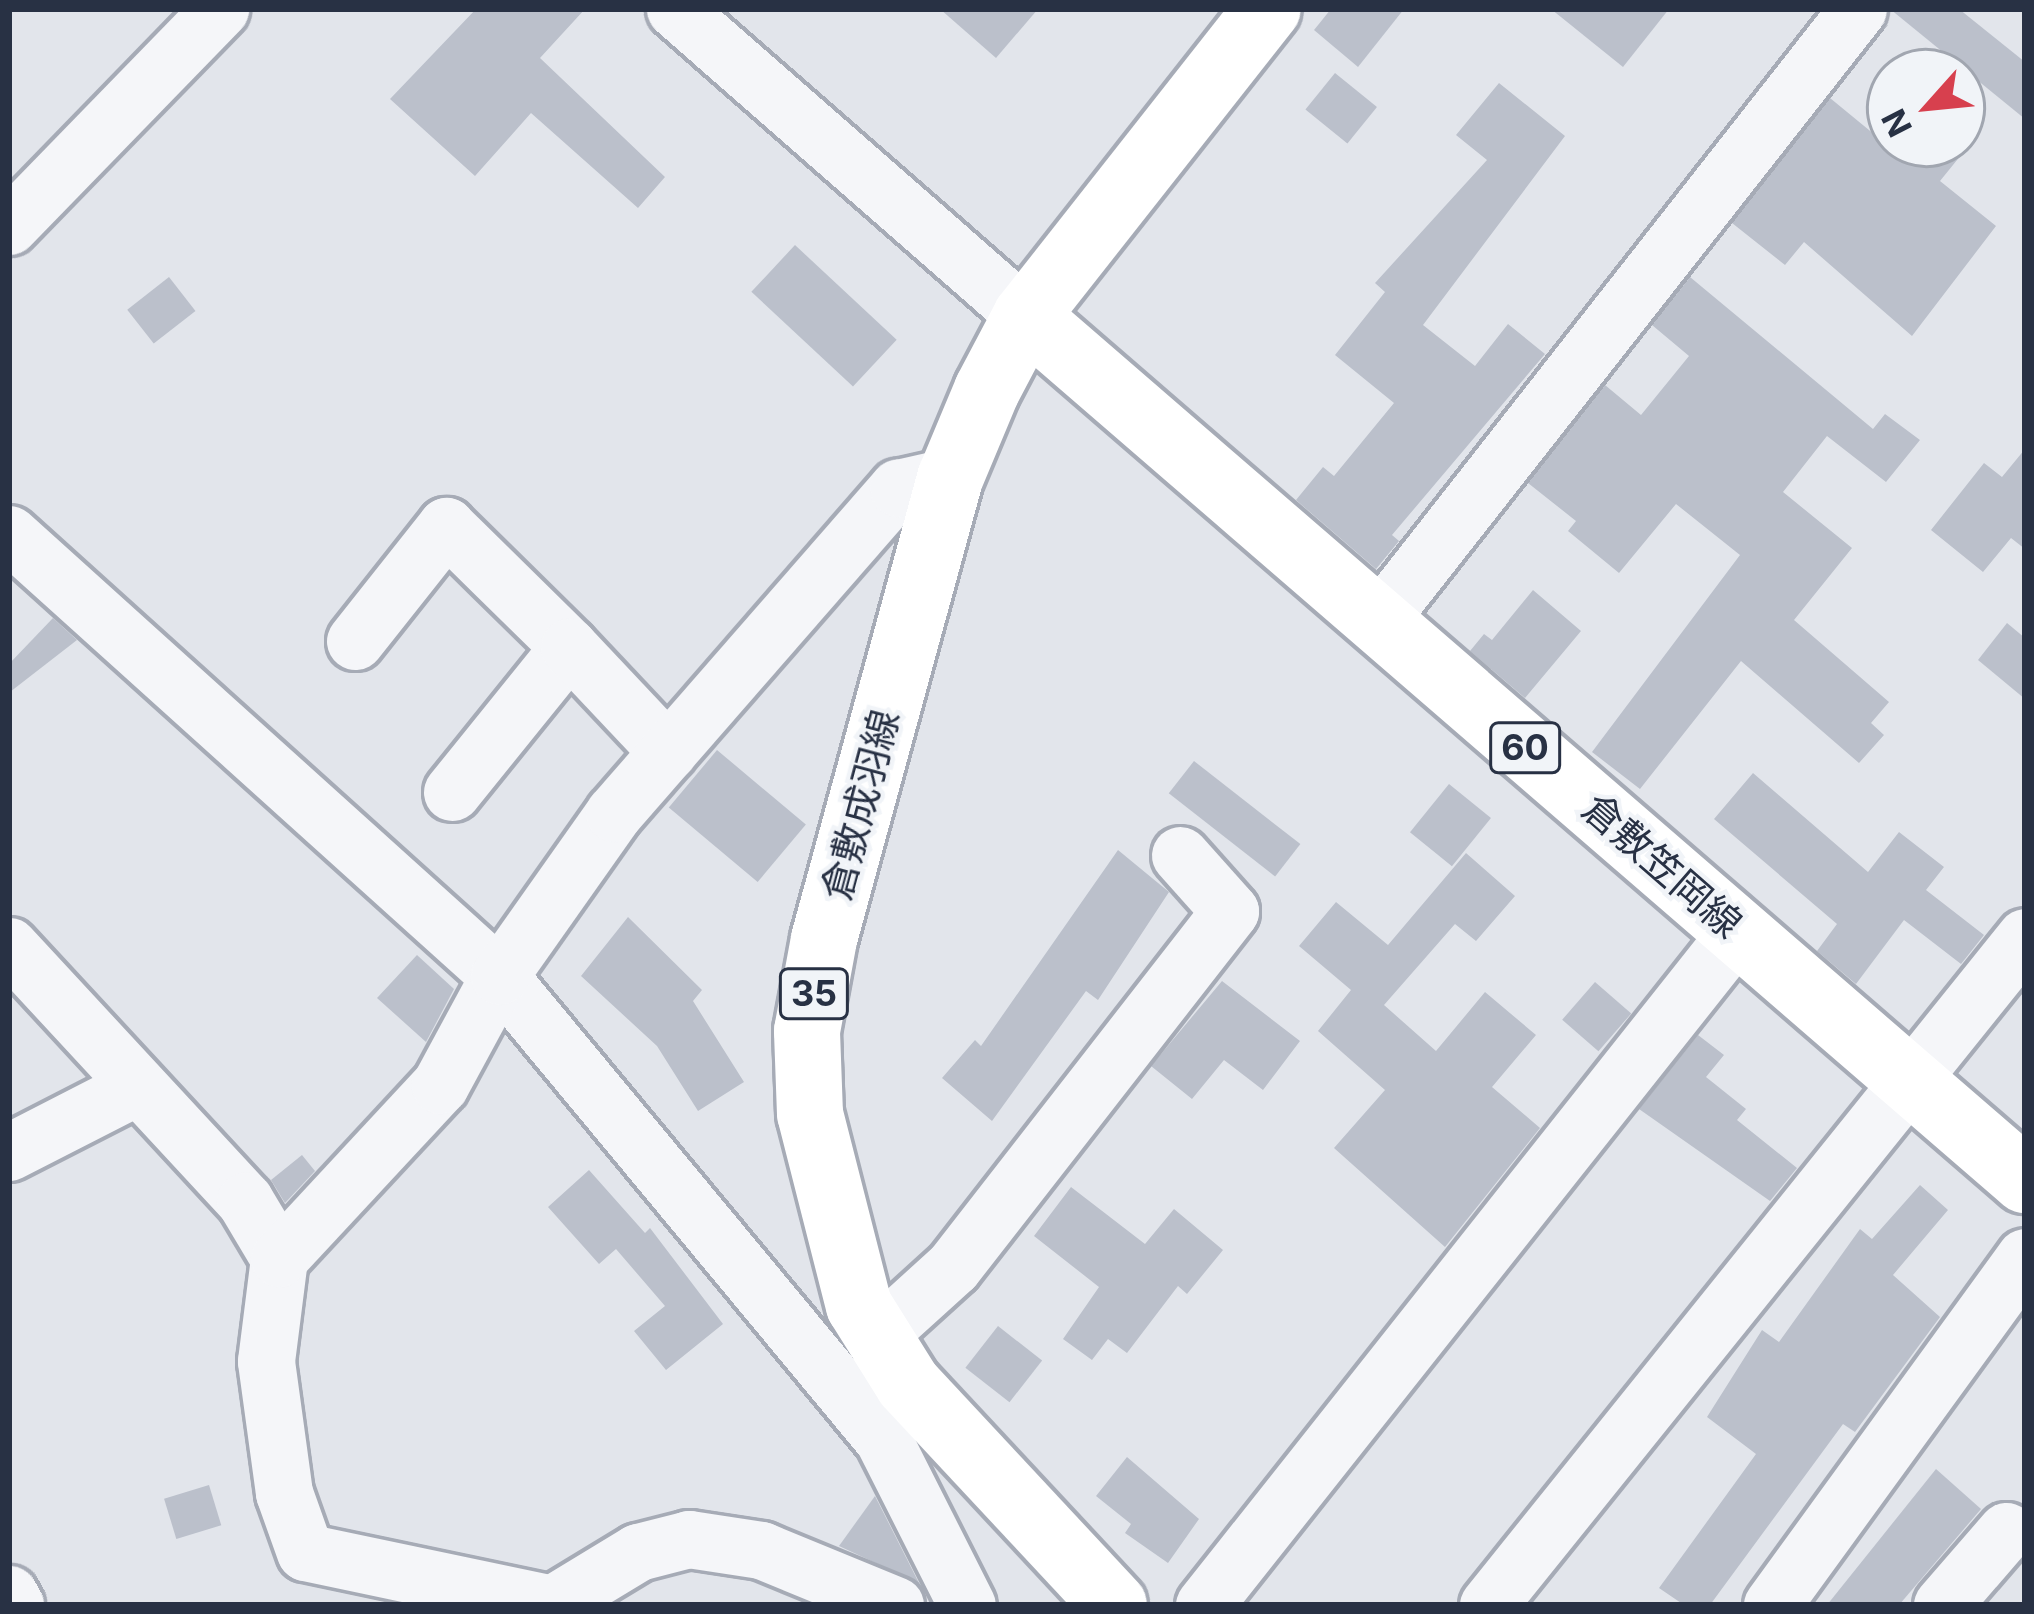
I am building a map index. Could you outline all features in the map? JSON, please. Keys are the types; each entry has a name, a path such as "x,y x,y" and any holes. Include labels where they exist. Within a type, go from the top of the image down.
{"main road":[{"name":"倉敷成羽線","path":"1114,1605 908,1384 859,1306 835,1230 810,1114 807,1031 824,939 951,476 1026,316 1268,9"},
{"name":"倉敷笠岡線","path":"1026,316 2025,1180"}],"street":[{"path":"9,226 220,9"},
{"path":"675,9 1026,316"},
{"path":"1377,622 1858,9"},
{"path":"895,1605 760,1550 689,1539 638,1552 552,1604 305,1552 284,1493 266,1361 279,1258 440,1085 499,976 668,752 898,488 951,476"},
{"path":"355,641 446,526 668,752"},
{"path":"9,534 499,976 883,1439 932,1526 967,1605"},
{"path":"452,792 569,647"},
{"path":"878,1335 953,1268 1229,911 1180,855"},
{"path":"1204,1605 1738,932"},
{"path":"1488,1605 2025,937"},
{"path":"9,946 245,1201 279,1258"},
{"path":"9,1152 138,1086"},
{"path":"1772,1605 2025,1256"},
{"path":"932,1526 993,1476"},
{"path":"1942,1605 2006,1531"},
{"path":"9,1594 15,1605"}],"building":[{"path":"476,9 585,9 540,58 665,177 638,208 531,113 475,176 390,99"},
{"path":"940,9 1038,9 996,58"},
{"path":"1331,9 1404,9 1358,67 1314,30"},
{"path":"1551,9 1669,9 1623,67"},
{"path":"1890,9 1959,9 2025,62 2025,119 1986,87 1986,48 1938,48"},
{"path":"1335,73 1377,107 1347,144 1305,110"},
{"path":"1499,83 1565,136 1423,325 1475,366 1508,324 1545,354 1392,535 1399,541 1376,569 1296,500 1323,467 1334,476 1394,403 1335,355 1385,292 1375,283 1487,160 1456,135"},
{"path":"1830,98 1866,128 1866,168 1951,168 1940,181 1996,226 1912,336 1804,242 1785,265 1732,223"},
{"path":"795,245 897,340 853,387 751,292"},
{"path":"169,277 195,311 154,344 127,310"},
{"path":"1690,277 1873,429 1885,414 1920,440 1886,482 1827,436 1783,492 1852,548 1794,620 1889,702 1871,723 1884,735 1859,763 1741,661 1640,789 1592,752 1740,555 1676,504 1619,573 1568,531 1576,521 1528,483 1605,385 1641,415 1689,356 1652,325"},
{"path":"2025,449 2025,549 2011,538 1983,572 1931,530 1984,463 2002,477"},
{"path":"1533,590 1581,631 1525,698 1470,651 1484,634 1492,640"},
{"path":"53,618 77,640 10,692 9,664"},
{"path":"2007,623 2025,638 2025,699 1978,660"},
{"path":"717,750 806,825 758,882 669,807"},
{"path":"1194,761 1300,844 1275,876 1169,793"},
{"path":"1753,773 1868,872 1899,832 1944,867 1926,890 1984,935 1961,964 1904,920 1856,984 1817,951 1837,924 1714,819"},
{"path":"1449,784 1491,818 1452,866 1410,832"},
{"path":"1118,850 1169,892 1098,1000 1086,991 992,1121 942,1078 975,1040 981,1046"},
{"path":"1466,853 1515,896 1476,941 1455,924 1384,1005 1436,1051 1485,992 1536,1035 1492,1087 1540,1128 1445,1247 1334,1148 1385,1090 1318,1031 1351,990 1299,946 1336,902 1388,945"},
{"path":"628,917 702,990 693,1001 744,1082 698,1111 657,1046 581,976"},
{"path":"417,955 454,989 426,1042 377,998"},
{"path":"1222,981 1300,1041 1263,1090 1224,1060 1192,1099 1151,1066"},
{"path":"1595,982 1631,1013 1598,1051 1562,1020"},
{"path":"1698,1035 1724,1055 1706,1077 1746,1109 1737,1120 1797,1168 1770,1201 1639,1109"},
{"path":"302,1155 315,1171 285,1203 271,1180"},
{"path":"589,1170 645,1233 650,1228 723,1324 666,1370 634,1331 665,1306 616,1249 599,1264 548,1207"},
{"path":"1920,1185 1948,1210 1893,1275 1940,1317 1855,1432 1843,1424 1710,1605 1684,1605 1659,1588 1756,1454 1707,1417 1762,1330 1779,1342 1860,1229 1872,1239"},
{"path":"1071,1187 1145,1244 1174,1209 1223,1250 1187,1294 1178,1286 1127,1353 1108,1339 1092,1360 1063,1339 1099,1287 1034,1236"},
{"path":"998,1326 1042,1360 1009,1402 965,1368"},
{"path":"1127,1457 1199,1519 1168,1563 1125,1533 1131,1524 1096,1496"},
{"path":"1936,1469 1981,1509 1899,1605 1827,1605"},
{"path":"209,1485 221,1525 176,1539 164,1499"},
{"path":"875,1496 919,1583 839,1546"}]}
